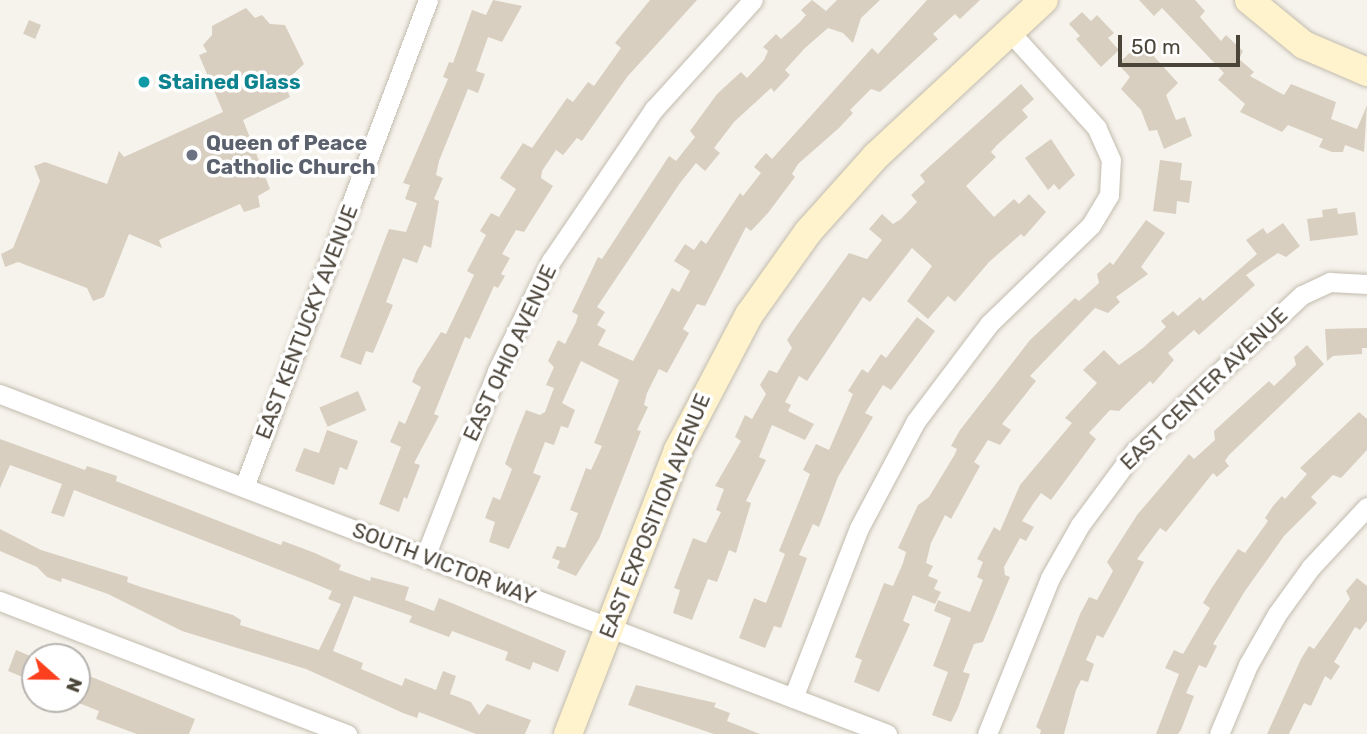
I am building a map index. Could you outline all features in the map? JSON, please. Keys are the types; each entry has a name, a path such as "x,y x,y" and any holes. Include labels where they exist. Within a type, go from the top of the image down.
{"street":[{"name":"EAST KENTUCKY AVENUE","path":"244,487 428,0"},
{"name":"EAST OHIO AVENUE","path":"425,557 497,371 551,261 653,110 753,0"},
{"name":"EAST EXPOSITION AVENUE","path":"568,734 678,450 749,315 841,193 1044,0"},
{"path":"1249,0 1304,45 1367,72"},
{"path":"793,698 859,528 916,421 989,324 1091,225 1109,195 1111,160 1097,128 1009,32"},
{"name":"EAST CENTER AVENUE","path":"987,734 1050,578 1085,517 1134,452 1302,295 1330,282 1367,284"},
{"name":"SOUTH VICTOR WAY","path":"0,394 887,734"},
{"path":"1219,734 1248,665 1277,614 1317,560 1367,507"},
{"path":"0,601 347,734"}],"building":[{"path":"493,0 522,6 502,42 488,37 476,71 485,74 478,93 468,89 439,161 436,175 443,178 434,199 439,201 431,248 424,245 417,263 403,258 386,302 393,305 373,353 366,351 361,365 340,357 389,229 406,232 417,203 405,199 410,185 403,183 448,79 443,77 449,62 453,63 472,10 486,15"},
{"path":"650,0 697,0 627,77 582,141 577,138 563,155 556,150 542,171 541,178 553,186 524,232 516,230 502,254 510,258 501,274 505,276 498,288 494,286 470,339 465,337 434,414 439,416 414,463 420,465 407,499 404,497 399,512 379,504 401,447 390,442 399,421 405,424 421,387 412,382 417,370 441,332 446,334 474,275 467,271 486,235 480,231 491,213 499,217 516,189 500,178 523,143 532,148 567,98 573,102 588,82 594,86 621,48 615,43"},
{"path":"812,0 826,11 837,0 880,0 861,18 853,43 843,33 828,28 785,70 790,75 774,92 771,88 734,122 714,148 720,153 705,171 696,163 597,307 605,312 597,325 606,330 598,345 633,361 672,288 679,292 690,271 674,261 685,244 694,250 701,240 706,244 740,193 743,196 761,173 754,167 766,153 772,159 872,48 878,54 927,0 980,0 960,19 955,14 933,34 938,39 880,92 871,89 850,110 853,113 839,128 798,164 792,174 795,177 768,213 751,231 746,227 705,306 697,304 683,329 689,333 667,373 659,369 647,393 644,405 648,407 637,430 641,431 599,539 576,576 557,568 560,561 552,558 557,546 565,548 578,513 570,510 586,468 591,470 602,446 594,443 619,380 581,361 562,403 575,410 568,428 561,426 554,445 545,442 533,473 541,476 509,549 489,542 495,522 485,518 493,497 500,500 512,469 505,464 514,440 526,410 540,415 545,412 554,388 546,385 554,367 548,361 558,340 565,344 576,322 578,315 572,312 598,257 602,259 669,156 676,161 695,137 690,131 717,94 741,72 747,78 764,60 768,51 763,47 776,34 781,39 800,22 806,15 801,10"},
{"path":"1139,0 1195,0 1205,11 1200,17 1221,41 1226,35 1243,51 1239,59 1254,72 1250,76 1284,95 1291,84 1336,102 1331,119 1357,129 1367,105 1364,152 1345,145 1343,152 1332,152 1319,147 1323,139 1288,125 1282,132 1240,112 1245,104 1218,80 1224,73 1162,8 1154,16"},
{"name":"Queen of Peace Catholic Church","path":"246,8 255,18 262,15 270,24 285,25 304,64 292,75 296,82 287,90 290,97 243,120 270,189 258,196 260,207 244,212 240,204 159,240 162,248 129,234 104,297 93,301 87,288 18,262 5,267 1,254 13,248 40,181 34,166 45,162 107,184 119,151 124,157 223,112 199,55 207,52 203,45 212,35 212,26"},
{"path":"1082,12 1091,21 1097,15 1114,33 1108,38 1119,50 1101,67 1076,39 1080,36 1069,24"},
{"path":"29,20 41,25 35,39 23,34"},
{"path":"1141,42 1178,83 1166,95 1176,120 1185,117 1192,136 1164,149 1157,130 1149,131 1141,110 1121,89 1130,77 1118,64"},
{"path":"1021,84 1034,99 1022,110 1028,117 997,145 991,152 996,157 966,186 994,217 1014,199 1019,204 1029,194 1046,212 1024,237 1021,234 989,262 955,302 948,296 928,319 907,301 932,266 912,248 870,302 863,297 807,381 799,376 785,402 791,405 788,411 814,424 805,440 772,425 759,457 766,460 746,501 751,503 736,553 729,550 717,582 708,579 692,620 673,613 680,590 674,588 693,538 706,543 721,512 716,510 724,489 715,486 741,441 735,437 745,415 752,419 766,394 760,385 769,370 777,373 792,348 787,340 849,253 867,259 882,240 869,229 882,214 893,224 901,219 917,202 911,195 925,182 920,175"},
{"path":"1051,139 1075,175 1059,190 1054,184 1048,190 1025,158"},
{"path":"1160,160 1182,163 1180,180 1192,181 1189,203 1177,201 1176,214 1153,211"},
{"path":"1337,208 1338,214 1355,212 1358,235 1310,241 1307,219 1323,217 1322,210"},
{"path":"1146,220 1165,233 1141,267 1148,274 1116,297 1120,302 1108,313 1095,308 1030,376 1036,381 1002,424 1011,430 1000,445 988,440 974,462 980,466 951,519 945,515 931,543 926,563 933,566 928,576 938,580 934,589 941,592 935,604 913,595 903,621 910,624 879,692 854,682 862,660 855,657 884,583 893,586 903,563 906,552 898,548 918,505 929,497 955,454 957,449 951,446 960,430 1030,340 1075,298 1079,301 1099,283 1097,274 1110,262 1113,265"},
{"path":"1283,223 1300,246 1286,257 1278,253 1246,275 1255,285 1199,335 1194,330 1168,353 1174,360 1153,384 1150,381 1119,411 1110,410 1089,433 1096,439 1051,500 1041,493 1033,504 1022,521 1034,527 1026,541 1020,538 1004,567 1005,575 1010,577 983,642 974,644 963,672 970,674 958,708 951,722 932,715 948,672 933,666 951,618 934,611 938,600 970,612 983,580 977,577 983,562 977,559 994,527 1000,531 1020,485 1072,423 1065,418 1097,383 1083,370 1104,350 1119,365 1144,347 1166,327 1161,321 1173,311 1178,316 1200,297 1203,301 1257,254 1246,240 1263,228 1267,234"},
{"path":"917,317 935,331 891,390 883,385 865,413 873,417 838,477 819,527 813,524 799,555 807,558 781,628 774,626 765,648 739,638 754,598 766,603 785,554 779,551 810,474 803,470 816,444 829,450 853,394 848,391 862,369 868,373 881,354 886,358"},
{"path":"1367,328 1367,348 1362,348 1362,354 1333,356 1327,361 1325,329"},
{"path":"1307,345 1324,364 1229,455 1225,461 1229,466 1217,477 1213,473 1166,532 1160,528 1137,559 1144,562 1103,638 1097,635 1086,660 1094,664 1088,682 1081,680 1076,690 1064,734 1040,734 1041,730 1036,727 1080,614 1089,597 1097,600 1113,571 1107,562 1137,515 1189,454 1194,459 1215,440 1214,431 1269,381 1274,386 1296,365 1294,357"},
{"path":"358,391 366,410 328,427 319,407"},
{"path":"1359,412 1367,419 1367,450 1341,478 1333,475 1311,497 1317,503 1284,536 1245,591 1213,644 1217,646 1206,668 1199,665 1186,693 1194,696 1181,730 1178,734 1156,734 1179,674 1165,668 1174,650 1183,654 1210,608 1203,603 1211,589 1238,549 1245,553 1268,521 1265,518 1273,506 1282,496 1285,499 1307,474 1300,468"},
{"path":"327,430 358,441 347,470 340,467 334,485 295,471 304,448 319,453"},
{"path":"0,439 85,470 87,466 117,476 116,481 270,541 281,545 283,541 315,553 341,565 339,570 370,581 371,577 409,587 405,600 434,611 439,598 454,604 566,651 558,672 533,662 530,670 505,660 508,652 452,631 449,637 409,622 412,616 354,596 333,651 363,663 361,669 402,686 405,678 436,690 443,671 456,676 450,694 471,702 479,715 487,704 531,720 525,734 476,734 419,712 417,718 403,713 306,669 182,631 108,594 62,578 61,582 47,577 37,567 0,551 0,529 41,550 128,577 127,582 233,615 241,620 240,625 319,650 341,604 328,599 332,591 74,490 64,517 51,513 62,484 10,465 0,488"},
{"path":"1357,578 1367,586 1367,621 1360,630 1355,627 1334,662 1340,666 1331,680 1325,676 1311,706 1304,703 1289,734 1267,734 1301,659 1309,646 1314,649 1350,599 1346,591"},
{"path":"16,650 21,652 21,676 8,671"},
{"path":"91,677 195,719 189,734 137,734 96,719 99,711 91,708"},
{"path":"636,685 716,703 714,707 730,713 727,721 760,734 714,734 628,705"}],"place":[{"name":"Stained Glass","path":"144,82"},
{"name":"Queen of Peace Catholic Church","path":"192,155"}]}
